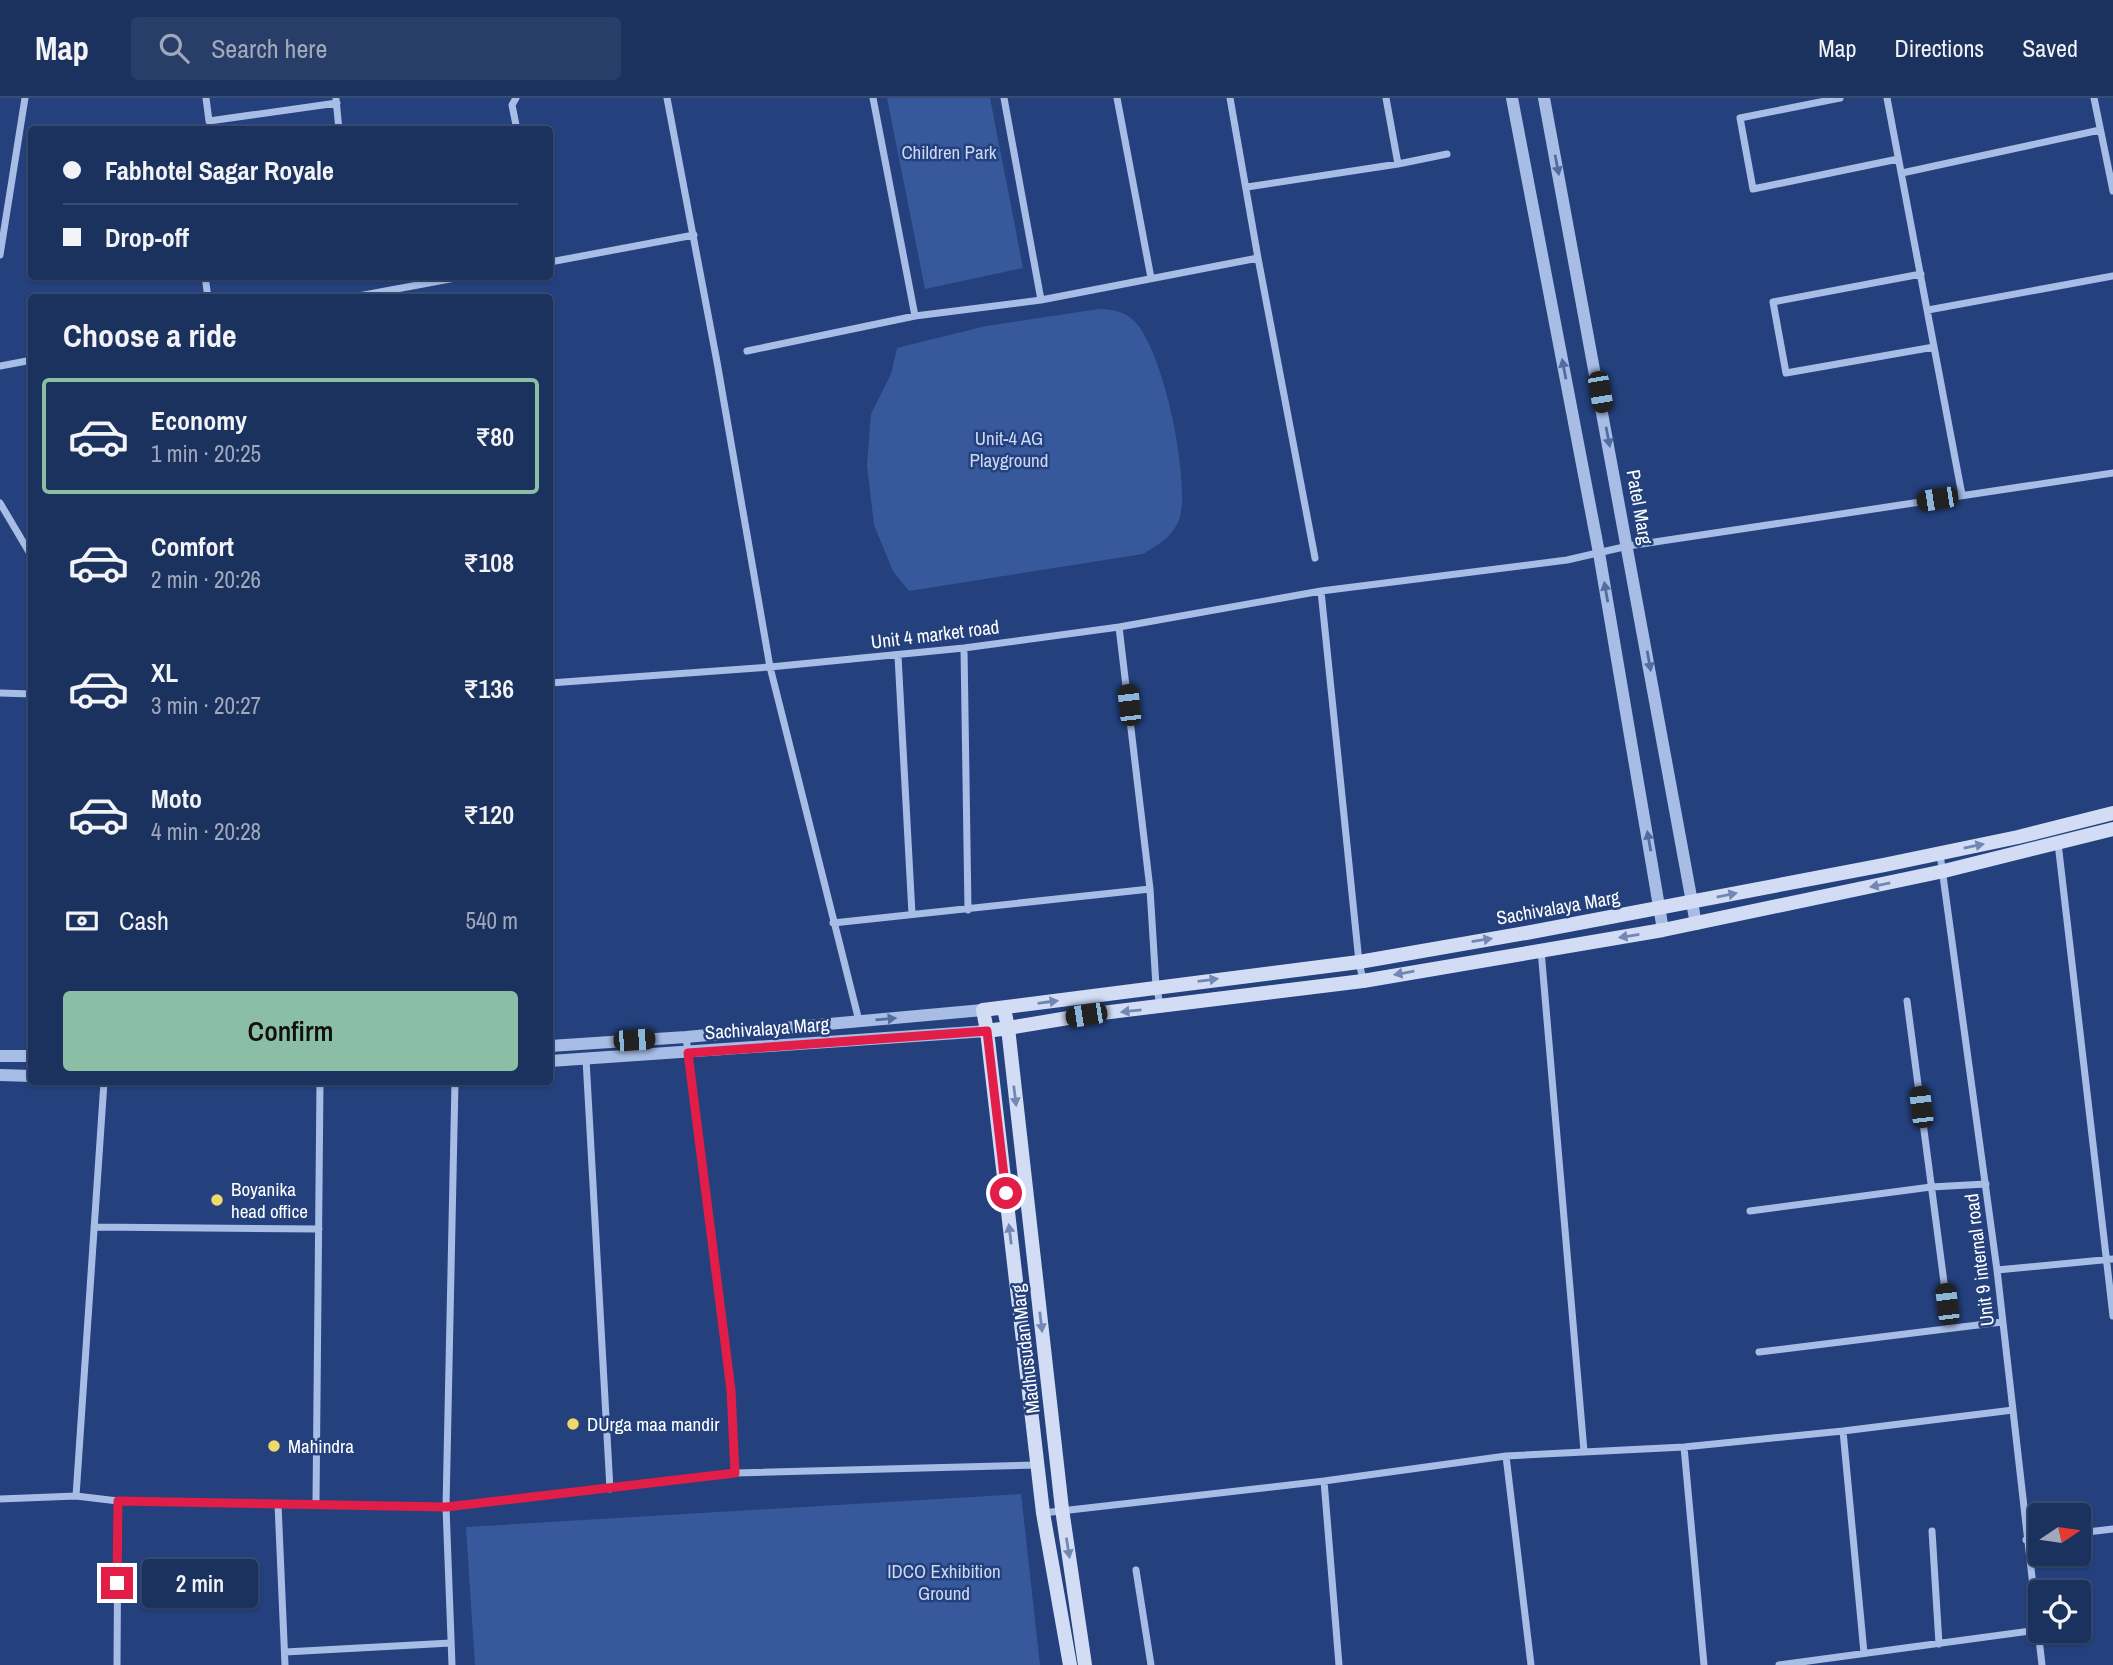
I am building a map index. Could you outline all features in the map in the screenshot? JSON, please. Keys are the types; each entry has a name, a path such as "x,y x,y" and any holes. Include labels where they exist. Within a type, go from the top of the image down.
{"main road":[{"name":"Sachivalaya Marg","path":"983,1010 1359,962 1692,902 1940,853 2113,813"},
{"name":"Sachivalaya Marg","path":"987,1031 1086,1015 1161,1008 1363,981 1663,930 1944,871 2113,829"},
{"name":"Madhusudan Marg","path":"1004,1008 1062,1509 1085,1665"},
{"name":"Madhusudan Marg","path":"983,1010 1043,1513 1070,1665"}],"street":[{"path":"0,254 25,98"},
{"path":"206,98 209,121 337,100 339,126"},
{"path":"516,98 512,105 516,126"},
{"path":"667,98 694,235 770,667 859,1021"},
{"path":"873,98 915,316"},
{"path":"1004,98 1041,300"},
{"path":"1117,98 1151,278"},
{"path":"1230,98 1315,558"},
{"path":"1386,98 1398,164"},
{"path":"1512,98 1599,554 1663,930"},
{"name":"Patel Marg","path":"1544,98 1696,924"},
{"path":"1840,98 1740,118 1753,189 1898,159"},
{"path":"1887,98 1962,495"},
{"path":"2094,98 2113,191"},
{"path":"1902,173 2100,130"},
{"path":"1247,187 1447,154"},
{"path":"553,261 694,235"},
{"path":"747,351 915,316 1041,300 1258,258"},
{"path":"1921,274 1773,302 1786,373 1934,347"},
{"path":"1928,310 2113,276"},
{"path":"369,294 445,280"},
{"path":"0,366 28,361"},
{"name":"Unit 4 market road","path":"553,683 770,667 964,648 1119,626 1321,592 1567,560 1628,546 2113,473"},
{"path":"0,503 28,550"},
{"path":"1321,592 1363,981"},
{"path":"1119,626 1150,889 1156,986 1161,1008"},
{"path":"964,648 968,910"},
{"path":"898,656 912,914"},
{"path":"0,693 28,694"},
{"path":"2058,844 2110,1260 2113,1316"},
{"name":"Unit 9 internal road","path":"1940,853 1997,1270 2031,1580"},
{"path":"833,923 1150,889"},
{"path":"1541,950 1584,1451"},
{"path":"1907,1001 1950,1328"},
{"name":"Sachivalaya Marg","path":"553,1046 686,1037 983,1010"},
{"name":"Sachivalaya Marg","path":"553,1062 987,1031"},
{"path":"686,1037 731,1390 735,1473"},
{"path":"0,1056 28,1056"},
{"path":"586,1059 610,1489"},
{"path":"0,1075 28,1076"},
{"path":"76,1496 104,1085"},
{"path":"316,1503 320,1085"},
{"path":"452,1665 446,1507 455,1085"},
{"path":"1750,1212 1931,1186 1986,1184"},
{"path":"94,1227 319,1229"},
{"path":"1997,1270 2110,1260"},
{"path":"1759,1352 2002,1322"},
{"path":"1043,1513 1324,1481 1506,1456 1684,1447 2012,1410"},
{"path":"1843,1431 1864,1653"},
{"path":"1684,1447 1704,1665"},
{"path":"1506,1456 1531,1665"},
{"path":"0,1499 76,1496 118,1501 446,1507 735,1473 1037,1465"},
{"path":"1324,1481 1339,1665"},
{"path":"117,1665 118,1501"},
{"path":"278,1504 285,1665"},
{"path":"2091,1532 2113,1529"},
{"path":"1932,1531 1939,1644"},
{"path":"1136,1570 1151,1665"},
{"path":"1779,1665 2028,1631"},
{"path":"285,1651 451,1643"},
{"name":"Unit 9 internal road","path":"2039,1643 2042,1665"}],"green space":[{"name":"Children Park","path":"887,98 990,98 1023,268 925,289"},
{"name":"Unit-4 AG Playground","path":"1099,309 1121,312 1133,320 1144,334 1164,384 1172,414 1181,474 1180,517 1174,529 1165,539 1143,554 909,591 893,571 874,525 867,465 871,414 891,374 897,348 986,326"},
{"name":"IDCO Exhibition Ground","path":"1021,1494 1040,1665 475,1665 466,1527"}],"place":[{"name":"Boyanika head office","path":"217,1200"},
{"name":"DUrga maa mandir","path":"573,1424"},
{"name":"Mahindra","path":"274,1446"}],"route":[{"path":"117,1583 118,1501 446,1507 735,1473 731,1390 688,1053 987,1031 1006,1193"}]}
